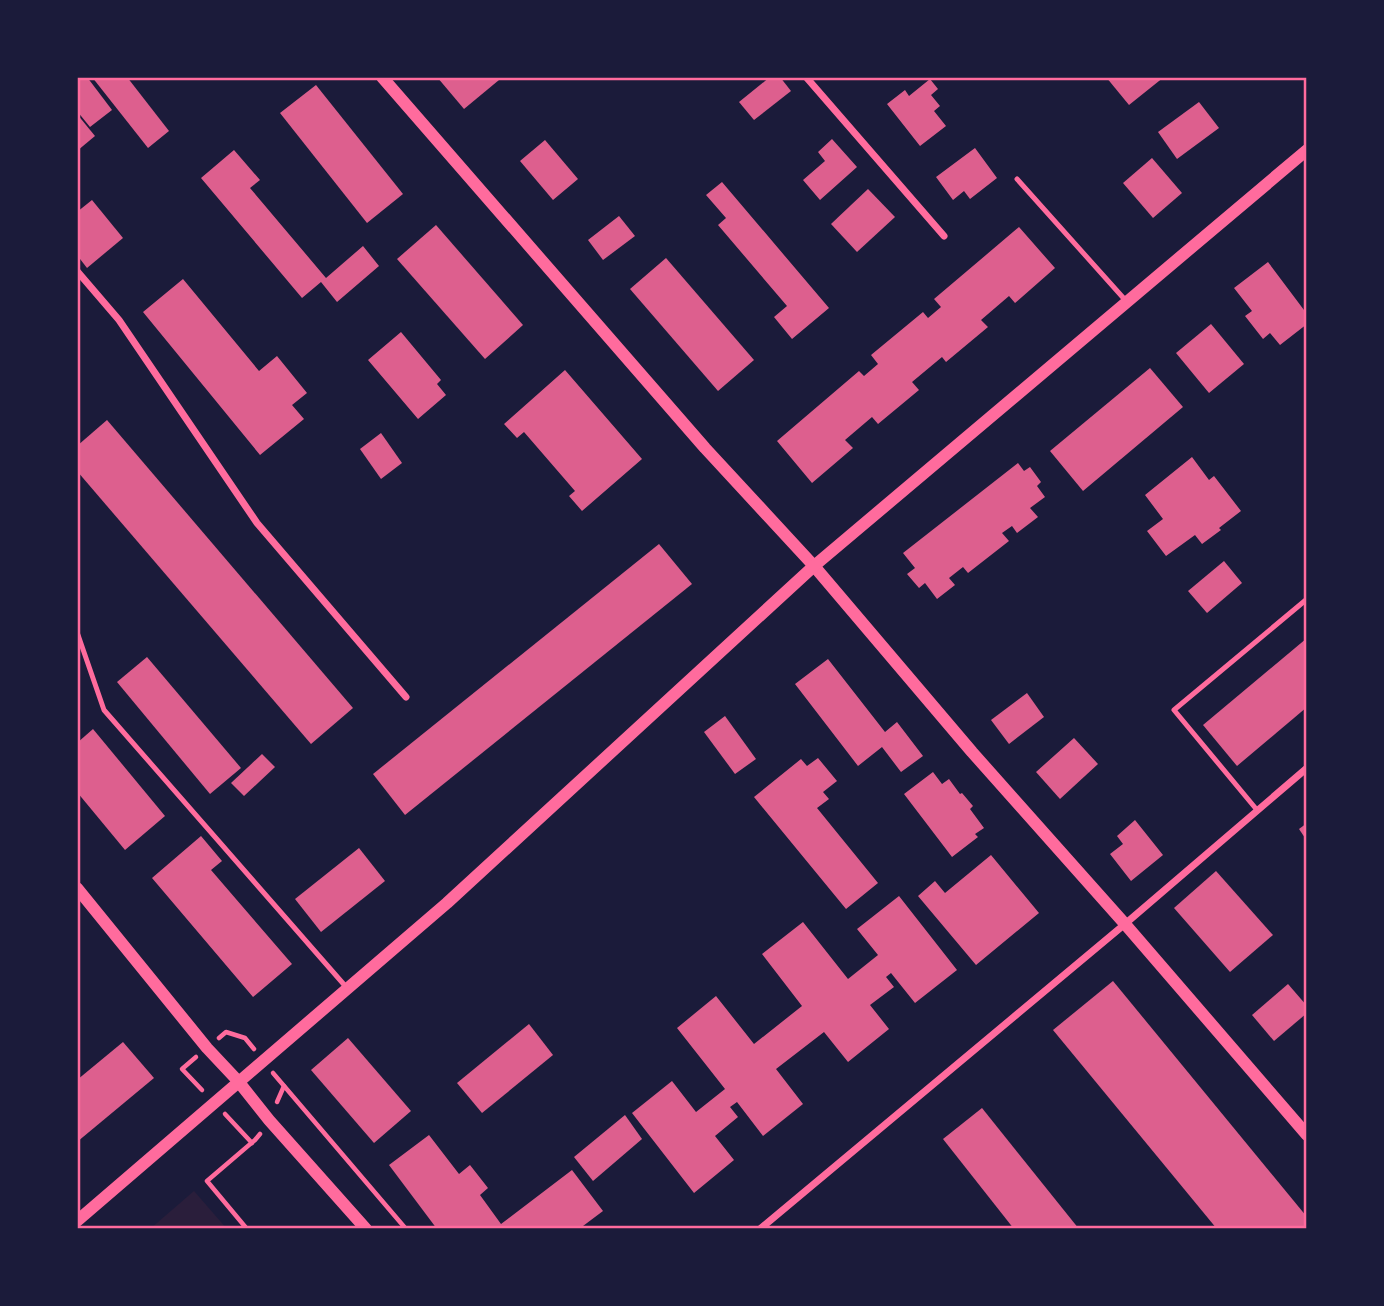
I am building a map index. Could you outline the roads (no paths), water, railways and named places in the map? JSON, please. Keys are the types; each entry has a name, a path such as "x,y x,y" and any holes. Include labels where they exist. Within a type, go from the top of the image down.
{"street":[{"path":"382,77 705,448 814,566 972,752 1307,1135"},
{"path":"806,77 944,236"},
{"path":"77,1221 447,903 814,566 1307,150"},
{"path":"77,271 119,320 257,523 406,697"},
{"path":"760,1229 1307,768"},
{"path":"77,888 207,1048 366,1229"}],"lane":[{"path":"1017,179 1127,302"},
{"path":"1257,810 1174,710 1307,598"},
{"path":"77,632 104,710 347,988"}]}
